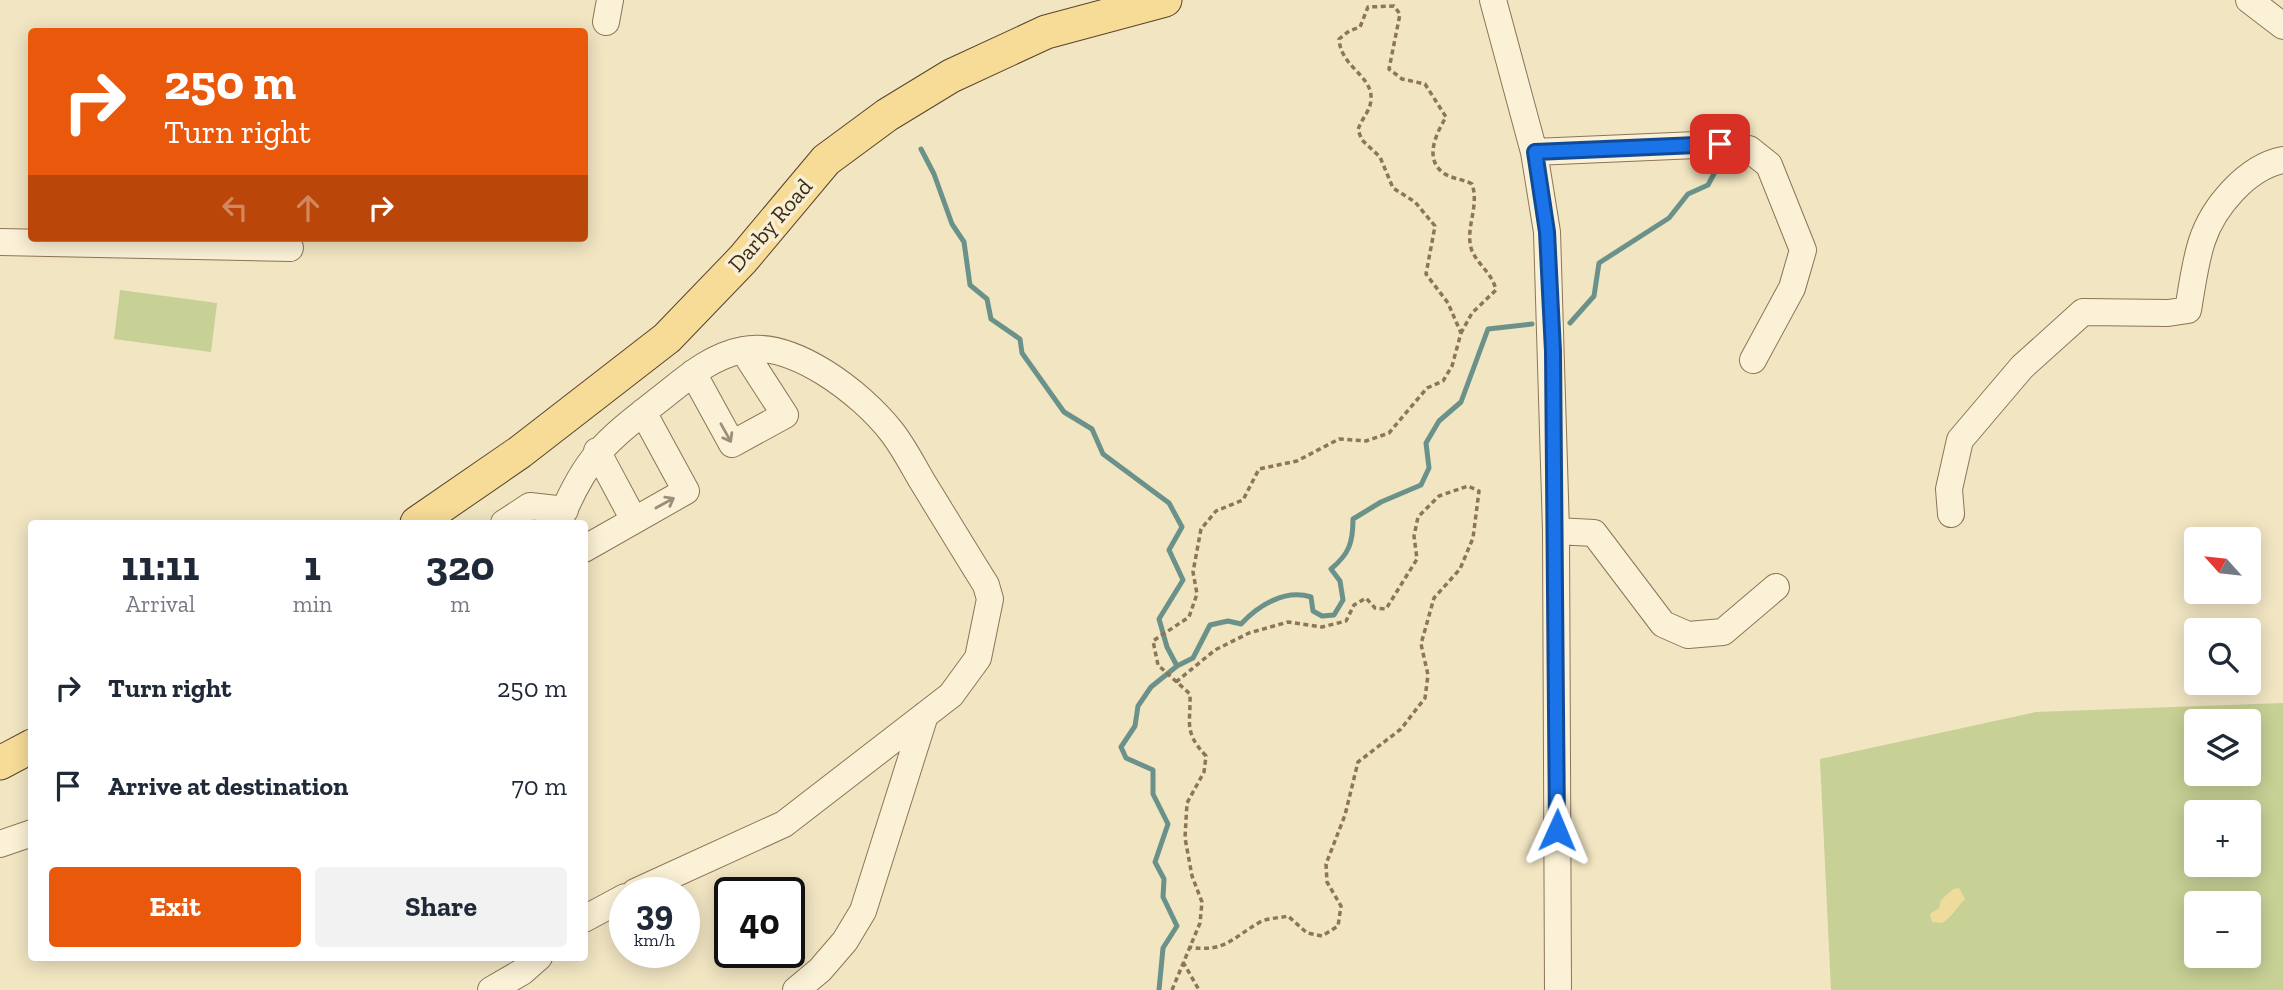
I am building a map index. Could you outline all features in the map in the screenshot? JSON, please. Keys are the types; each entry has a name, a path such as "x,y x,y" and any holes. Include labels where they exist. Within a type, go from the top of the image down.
{"main road":[{"name":"Darby Road","path":"421,520 520,452 667,338 743,259 827,160 887,115 951,76 1046,32 1165,0"},
{"path":"0,763 28,748"}],"street":[{"path":"1493,0 1535,152 1547,232 1556,531 1558,990"},
{"path":"2249,0 2283,26"},
{"path":"1535,152 1720,144 1749,149 1769,165 1803,250 1792,288 1753,360"},
{"path":"1951,514 1949,489 1960,440 2022,367 2083,312 2168,313 2188,310 2202,240 2222,203 2267,163 2283,160"},
{"path":"0,242 290,248"},
{"path":"692,373 732,444 785,415 743,350"},
{"path":"509,520 530,506 562,517 571,494 597,451 643,412 714,359 743,350 771,350 802,360 837,381 891,431 986,585 990,599 989,610 978,658 951,695 784,824 742,846 670,877"},
{"path":"588,547 686,491 643,412"},
{"path":"597,451 634,520"},
{"path":"1556,531 1594,533 1663,624 1688,635 1723,632 1776,587"},
{"path":"796,990 820,971 845,940 863,911 925,715"},
{"path":"0,844 28,835"},
{"path":"588,917 609,906"},
{"path":"491,990 522,972 534,961"}],"path":[{"path":"1172,990 1200,923 1202,902 1192,876 1185,838 1187,803 1204,772 1206,756 1193,742 1187,726 1190,694 1158,665 1153,641 1189,617 1195,606 1195,551 1201,529 1216,511 1242,500 1259,469 1297,461 1339,439 1366,441 1389,433 1427,388 1443,381 1452,366 1461,333 1472,313 1496,290 1493,278 1472,251 1470,237 1477,198 1472,184 1442,173 1433,158 1432,144 1446,117 1425,84 1402,79 1389,69 1400,13 1394,6 1368,7 1360,27 1339,39 1340,53 1370,86 1371,101 1358,130 1362,140 1380,157 1393,188 1415,202 1435,226 1426,274 1448,303 1461,333"},
{"path":"1176,681 1215,650 1249,634 1288,622 1322,627 1346,621 1354,605 1366,598 1375,608 1385,609 1417,559 1414,536 1418,517 1440,496 1468,486 1479,491 1473,538 1460,569 1434,598 1421,644 1428,675 1425,698 1401,729 1358,762 1345,815 1326,864 1328,883 1340,906 1338,926 1322,936 1307,933 1287,916 1262,921 1235,941 1210,951 1189,947"},
{"path":"1183,962 1199,990"}],"green space":[{"path":"120,290 217,303 211,352 114,339"},
{"path":"2283,703 2283,990 1831,990 1820,759 2036,712"}],"sand":[{"path":"1959,888 1965,899 1946,921 1932,922 1930,914 1939,908 1941,900 1953,889"}],"waterway":[{"path":"921,149 934,174 952,224 964,242 970,285 987,299 991,319 1020,339 1022,353 1064,412 1092,429 1103,454 1169,503 1182,527 1169,550 1183,580 1159,619 1167,647 1177,666 1151,687 1138,706 1135,726 1121,747 1126,758 1153,770 1153,794 1168,824 1155,862 1164,879 1163,897 1177,926 1163,948 1159,990"},
{"path":"1570,323 1594,296 1599,263 1669,218 1688,194 1708,185 1716,170"},
{"path":"1177,666 1193,658 1210,625 1228,621 1241,624 1264,605 1282,597 1311,597 1313,611 1322,616 1334,615 1343,600 1340,581 1331,569 1349,547 1353,519 1381,502 1421,485 1429,468 1426,443 1439,421 1461,402 1488,329 1532,324"}],"route":[{"path":"1557,830 1559,725 1553,351 1547,232 1535,152 1720,144"}]}
